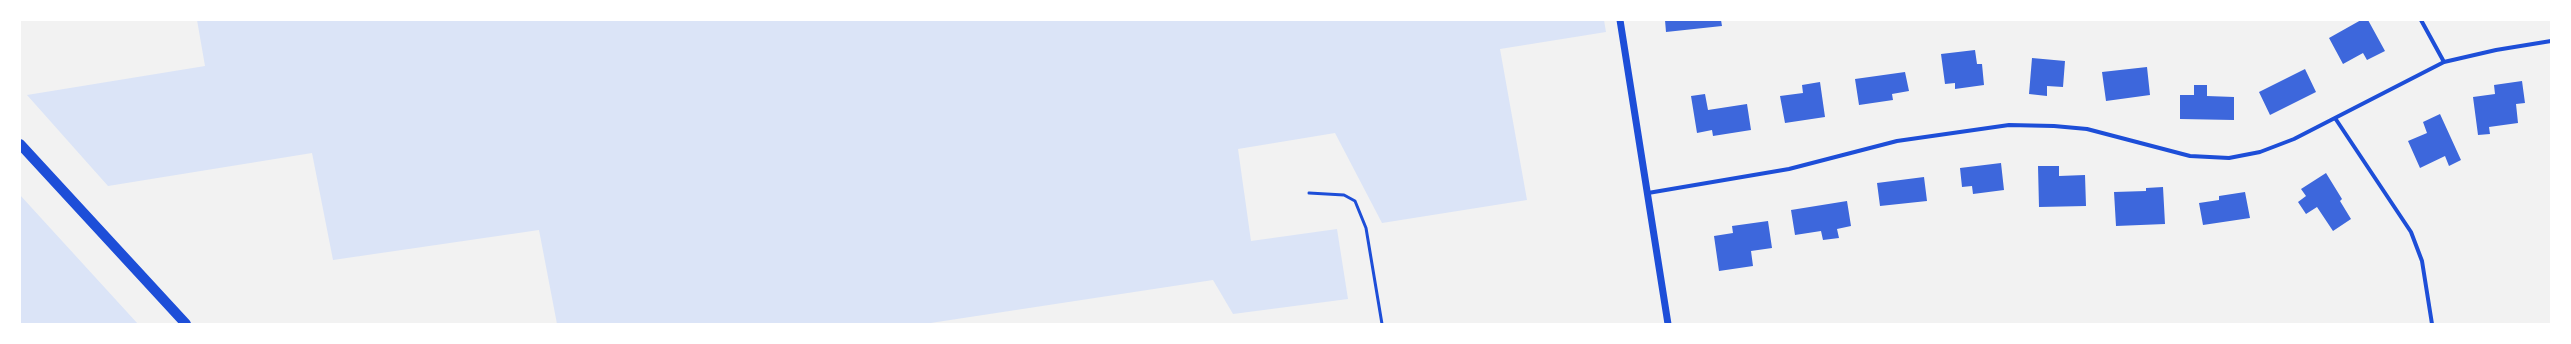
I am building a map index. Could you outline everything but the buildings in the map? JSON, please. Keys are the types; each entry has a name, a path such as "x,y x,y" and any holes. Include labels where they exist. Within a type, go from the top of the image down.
{"main road":[{"path":"20,144 186,324"}],"street":[{"path":"1620,20 1668,324"},
{"path":"2421,20 2444,62"},
{"path":"1648,192 1789,169 1897,141 2009,125 2087,129 2190,156 2229,158 2275,148 2444,62 2496,50 2551,42"},
{"path":"2335,118 2411,232 2422,261 2432,324"}],"lane":[{"path":"1309,193 1344,195 1354,201 1366,228 1382,324"}],"shaded area":[{"path":"197,20 1604,20 1606,32 1500,49 1527,200 1382,223 1335,133 1238,149 1251,241 1337,229 1348,299 1233,314 1213,280 924,324 557,324 539,230 333,260 312,153 108,186 27,95 205,66"},
{"path":"20,195 138,324 20,324"}]}
